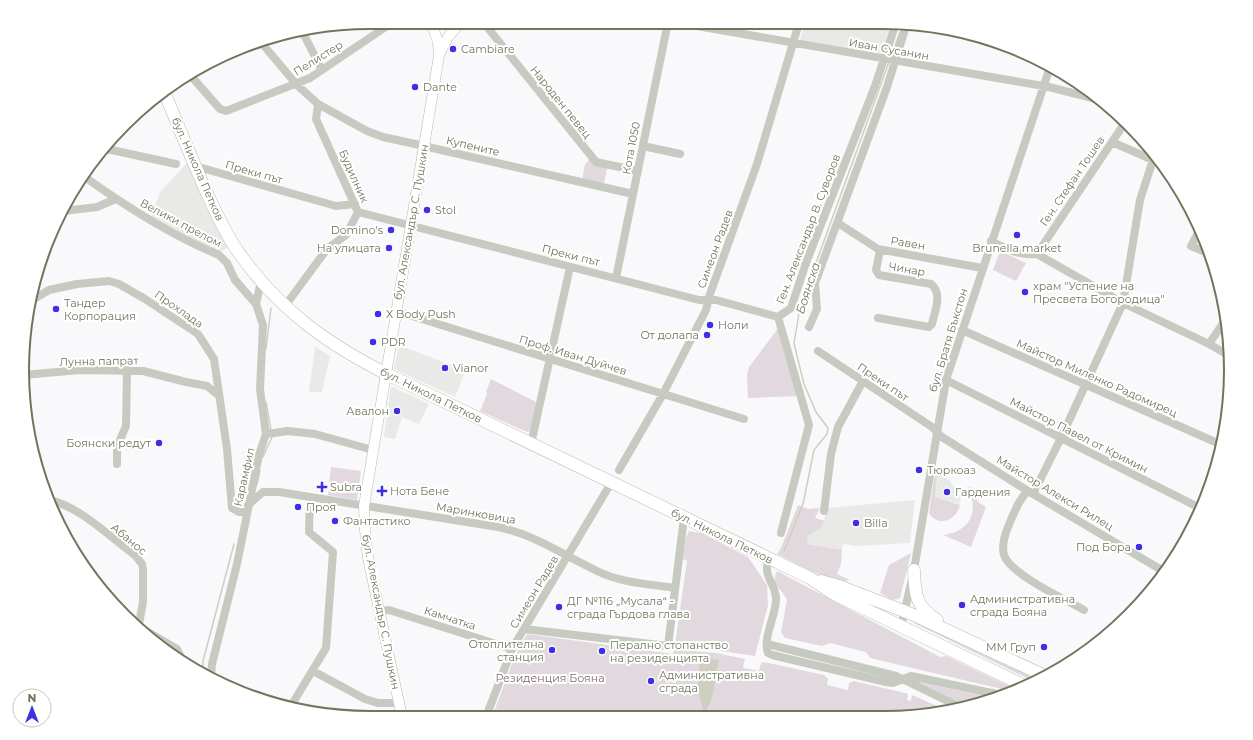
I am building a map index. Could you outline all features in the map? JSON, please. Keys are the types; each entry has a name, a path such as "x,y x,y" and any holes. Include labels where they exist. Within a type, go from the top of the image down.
{"highway":[{"name":"бул. Никола Петков","path":"166,96 214,210 238,252 261,281 285,306 307,326 330,343 386,374 810,578 834,594 1018,683"},
{"path":"914,570 915,590 919,604 929,615 952,632 1039,673"},
{"name":"бул. Никола Петков","path":"810,578 839,586 904,611 952,632"}],"main road":[{"name":"бул. Александър С. Пушкин","path":"401,711 368,558 364,506 439,56 438,42 433,29"},
{"name":"бул. Александър С. Пушкин","path":"439,56 450,34 455,29"}],"street":[{"name":"Пелистер","path":"193,79 220,109 226,111 296,85 322,70 383,29"},
{"name":"Народен певец","path":"488,29 596,162 638,171"},
{"name":"Кота 1050","path":"616,278 667,29"},
{"name":"Иван Сусанин","path":"712,29 793,44 895,60 1087,96"},
{"name":"Симеон Радев","path":"619,470 662,394 706,310 757,164 797,29"},
{"name":"Ген. Александър В. Суворов","path":"781,533 809,425 778,317 791,308 806,263 875,86 894,29"},
{"path":"810,327 816,309 815,283 887,87 905,30"},
{"path":"304,36 322,70"},
{"path":"264,46 296,85"},
{"name":"бул. Братя Бъкстон","path":"901,627 914,570 936,431 946,380 1048,72"},
{"name":"Купените","path":"296,85 318,104 367,131 383,137 633,194"},
{"name":"Будилник","path":"285,306 327,249 346,234 356,208 316,119 318,104"},
{"name":"Ген. Стефан Тошев","path":"1037,254 1122,127"},
{"path":"1112,142 1152,159"},
{"path":"643,146 680,154"},
{"path":"110,150 176,164"},
{"path":"1084,610 1020,573 1010,565 1004,556 1005,533 1022,496 1031,492 1061,438 1123,303 1142,192 1153,161"},
{"name":"Преки път","path":"195,166 336,206 356,208 411,226 699,300 716,300 778,317"},
{"name":"Велики прелом","path":"87,179 116,199 169,230 219,255 227,263 235,280 256,304"},
{"path":"69,210 97,207 116,199"},
{"name":"Равен","path":"838,223 880,250 982,268"},
{"path":"1196,236 1191,246 1202,251"},
{"path":"991,241 1019,254 1037,254 1123,303 1223,352"},
{"name":"Чинар","path":"878,318 928,327 932,324 938,294 936,288 931,284 879,275 876,270 880,250"},
{"path":"531,444 551,359 570,267"},
{"name":"Прохлада","path":"37,297 49,290 77,284 109,281 119,284 198,334 214,359 227,449 232,508 239,512 248,509"},
{"path":"256,304 261,281"},
{"name":"Карамфил","path":"211,672 237,564 259,455 266,434 260,389 263,325 256,304"},
{"name":"Проф. Иван Дуйчев","path":"396,311 744,419"},
{"path":"1209,344 1221,326"},
{"name":"Майстор Миленко Радомирец","path":"962,330 1216,443"},
{"name":"Преки път","path":"818,351 936,431"},
{"name":"Лунна папрат","path":"29,374 80,370 143,370 179,381 207,386 218,395"},
{"path":"117,464 118,443 126,426 127,370"},
{"name":"Майстор Павел от Кримин","path":"946,380 1196,506"},
{"path":"824,511 832,454 838,427 863,381"},
{"path":"266,434 288,431 315,434 373,450"},
{"name":"Майстор Алекси Рилец","path":"936,431 942,437 1031,492 1161,568"},
{"name":"Симеон Радев","path":"488,711 512,649 611,483"},
{"name":"Маринковица","path":"252,491 279,492 509,529 533,537 597,572 619,580 675,588"},
{"path":"248,509 263,492"},
{"path":"294,702 326,648 333,552 309,532 310,498"},
{"name":"Абанос","path":"55,501 75,510 135,555 142,564 143,602 140,621"},
{"path":"524,629 668,646 684,518"},
{"path":"769,559 766,567 767,574 776,598 766,644 768,653 886,682 893,683 902,678 911,676 993,693"},
{"name":"Камчатка","path":"380,611 389,610 512,649"},
{"path":"160,639 177,649 179,652"},
{"path":"766,644 902,678 953,703"},
{"path":"814,665 819,662 816,656"},
{"path":"313,670 365,699 378,704 399,703"}],"shaded area":[{"path":"803,29 890,29 881,53 800,41"},
{"path":"187,163 204,203 228,248 218,252 151,217 160,192"},
{"path":"399,345 455,367 454,370 464,374 455,397 394,369"},
{"path":"315,347 330,356 322,392 309,392"},
{"path":"391,386 429,404 419,424 402,417 395,439 384,437"},
{"name":"Гардения","path":"939,473 950,481 961,497 959,504 935,497"},
{"path":"915,500 910,543 857,546 843,544 842,550 807,544 808,534 820,529 823,525 827,508"},
{"path":"700,657 719,660 712,698 706,711 703,711 698,687"}],"green space":[{"path":"592,157 608,165 603,187 582,182 585,164"},
{"path":"1000,251 1026,263 1016,281 993,270"},
{"path":"779,327 800,396 748,398 747,375 749,367"},
{"path":"491,379 538,403 530,431 527,432 480,411"},
{"path":"331,467 361,471 357,500 328,495"},
{"path":"938,473 935,497 960,505 955,515 942,521 933,518 929,513 934,478"},
{"path":"971,487 978,502 986,507 971,547 943,535 960,530 970,519 973,505 968,488"},
{"path":"798,505 808,509 820,508 815,518 825,521 820,529 808,535 807,544 842,550 841,564 837,574 850,580 834,580 824,577 777,554 781,548"},
{"path":"689,531 701,533 748,557 767,585 768,605 755,656 675,644 687,561 683,559 685,540"},
{"path":"911,553 900,598 893,600 880,593 889,565"},
{"path":"777,571 940,657 946,656 1010,686 1002,689 870,658 866,652 830,643 822,646 785,638 781,632 787,600 776,584 775,576"},
{"path":"916,620 1033,677 1028,679 914,623"},
{"name":"Резиденция Бояна","path":"527,634 673,654 674,649 716,653 745,659 743,668 759,671 761,663 764,662 824,675 828,679 827,685 848,690 849,683 854,681 908,694 907,700 911,701 912,695 937,706 883,711 494,711 515,656"},
{"path":"910,680 981,695 956,703"}],"waterway":[{"name":"Боянска","path":"891,57 900,32"},
{"name":"Боянска","path":"784,551 803,504 814,450 827,434 828,428 816,412 804,384 794,343 800,307 889,62"},
{"path":"266,349 271,308"},
{"path":"266,402 271,430"},
{"path":"263,457 273,435"},
{"path":"257,484 260,471"},
{"path":"203,667 203,661 234,544"}],"place":[{"name":"Cambiare","path":"453,49"},
{"name":"Dante","path":"415,87"},
{"name":"Stol","path":"427,210"},
{"name":"Domino's","path":"391,230"},
{"name":"Brunella market","path":"1017,235"},
{"name":"На улицата","path":"389,248"},
{"name":"храм \"Успение на Пресвета Богородица\"","path":"1025,292"},
{"name":"Тандер Корпорация","path":"56,309"},
{"name":"X Body Push","path":"378,314"},
{"name":"Ноли","path":"710,325"},
{"name":"От долапа","path":"707,335"},
{"name":"PDR","path":"373,342"},
{"name":"Vianor","path":"445,368"},
{"name":"Авалон","path":"397,411"},
{"name":"Боянски редут","path":"159,443"},
{"name":"Тюркоаз","path":"919,470"},
{"name":"Subra","path":"322,487"},
{"name":"Нота Бене","path":"382,491"},
{"name":"Гардения","path":"947,492"},
{"name":"Проя","path":"298,507"},
{"name":"Фантастико","path":"335,521"},
{"name":"Billa","path":"856,523"},
{"name":"Под Бора","path":"1139,547"},
{"name":"Административна сграда Бояна","path":"962,605"},
{"name":"ДГ №116 „Мусала“ - сграда Гърдова глава","path":"559,607"},
{"name":"ММ Груп","path":"1044,647"},
{"name":"Отоплителна станция","path":"552,650"},
{"name":"Перално стопанство на резиденцията","path":"602,651"},
{"name":"Административна сграда","path":"651,681"}]}
